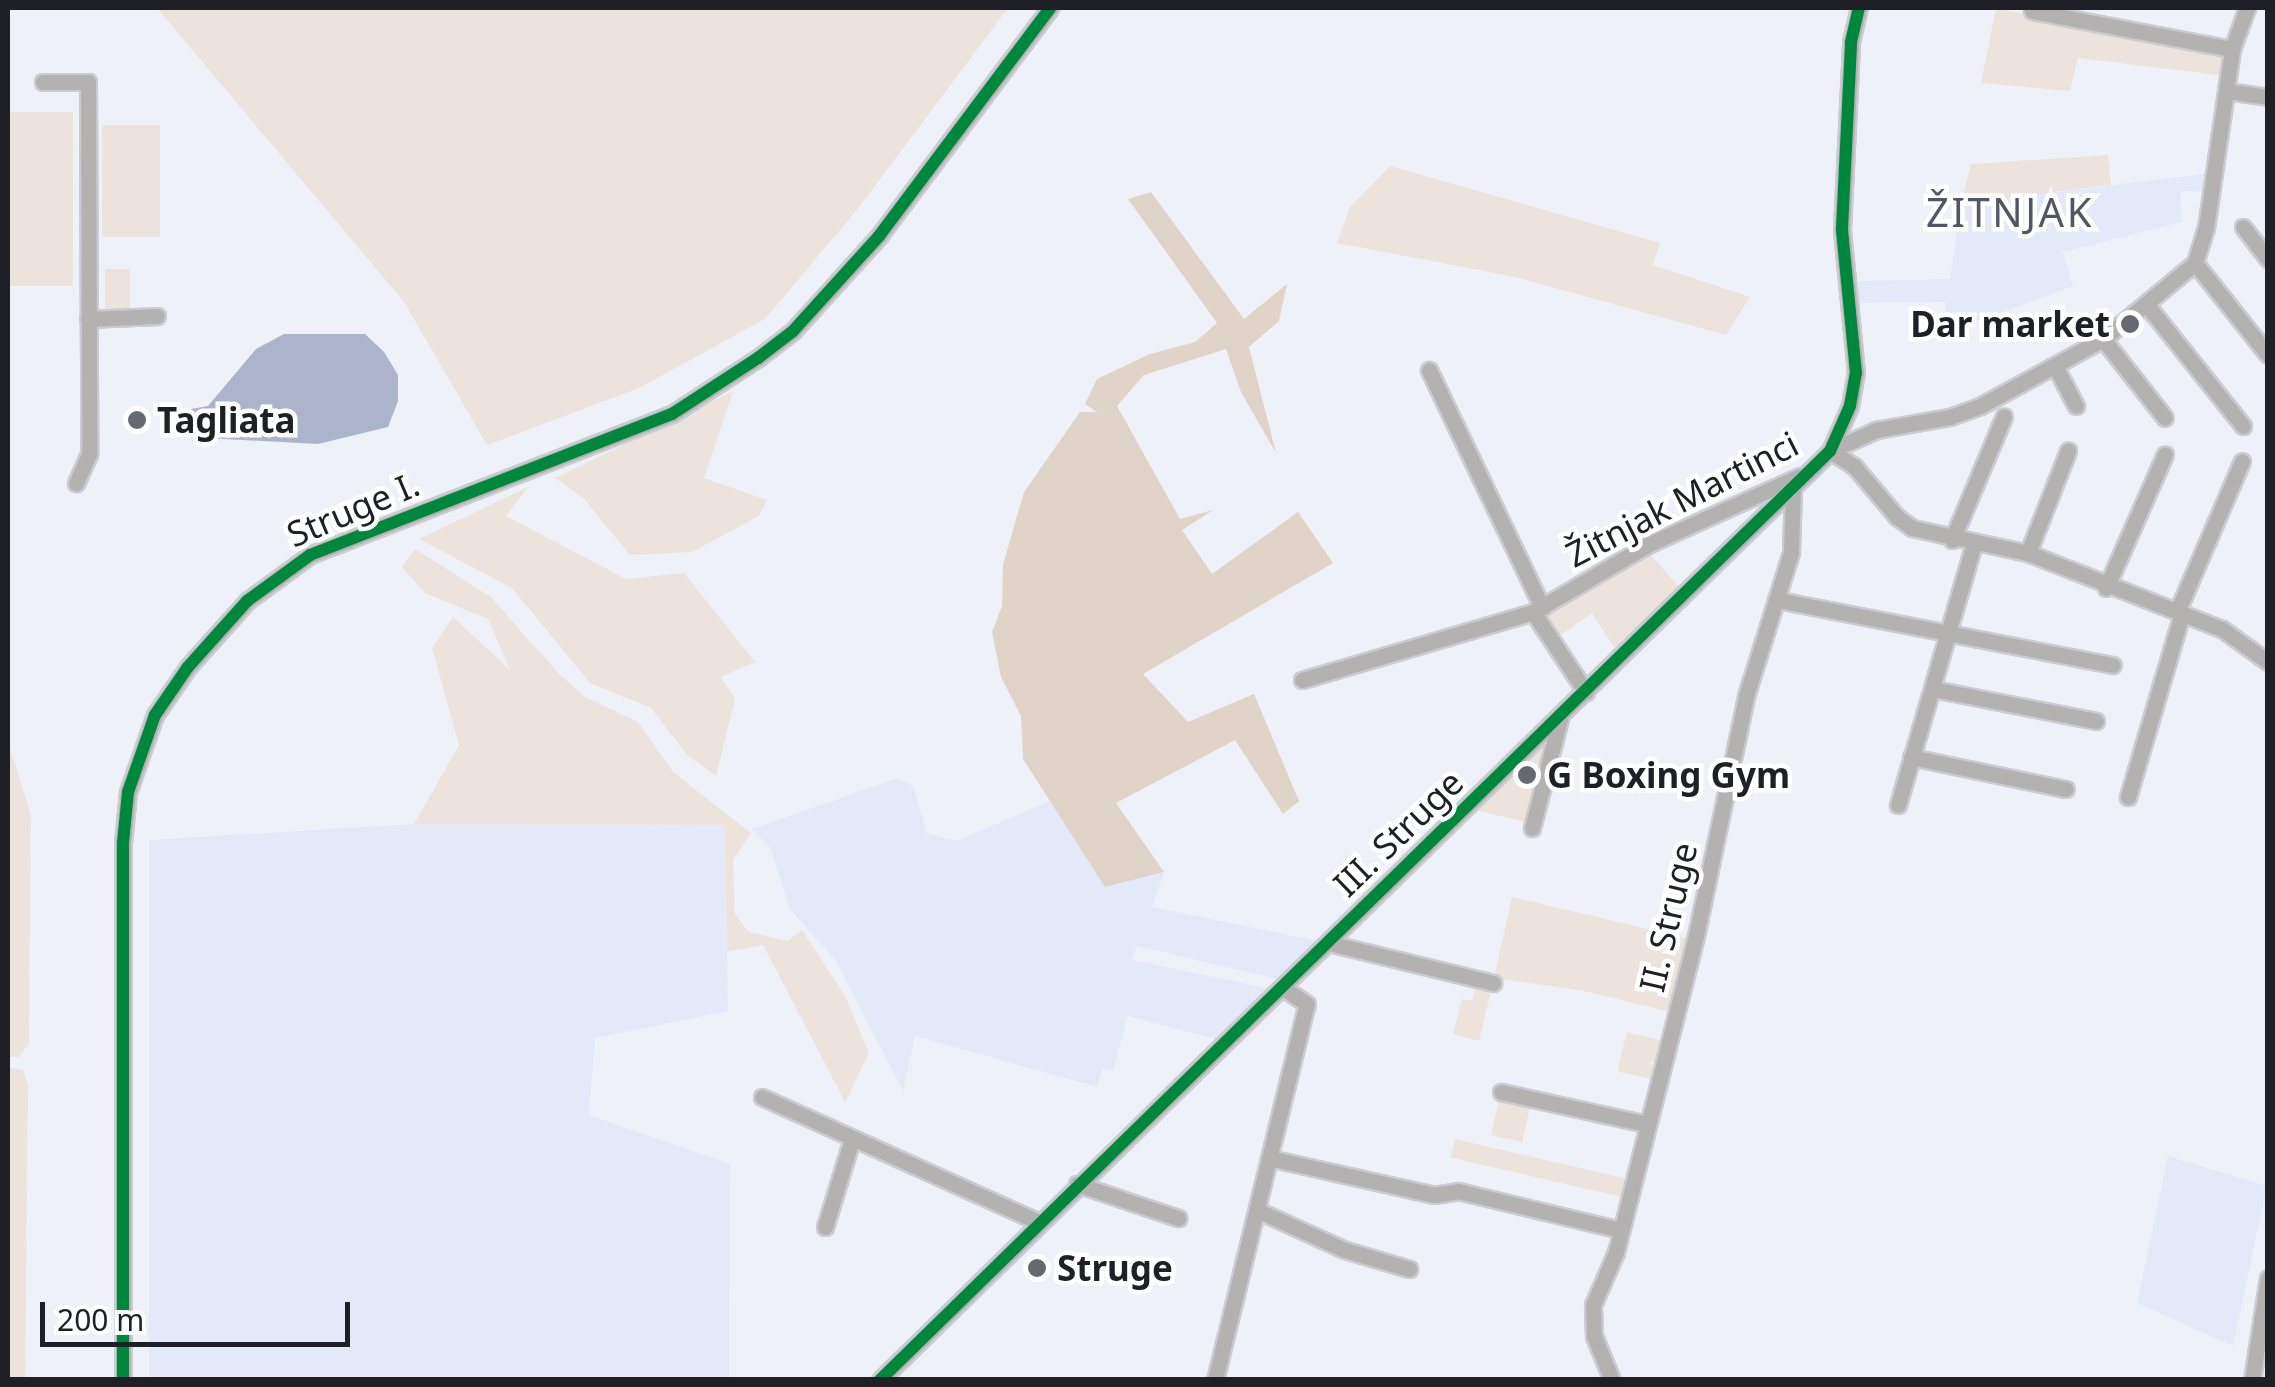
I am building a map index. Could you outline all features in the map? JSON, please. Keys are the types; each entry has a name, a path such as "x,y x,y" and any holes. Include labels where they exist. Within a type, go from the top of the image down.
{"street":[{"name":"Struge I.","path":"123,1380 122,843 128,792 155,715 188,667 247,600 310,555 672,414 758,358 792,331 880,236 1050,8"},
{"name":"Žitnjak Martinci","path":"1302,680 1538,610 1647,545 1813,471 1830,451 1850,406 1856,373 1842,228 1851,42 1859,8"},
{"path":"1830,451 1876,430 1967,413 2103,338 2195,263 2206,228 2232,49 2247,8"},
{"path":"2032,11 2232,49"},
{"path":"42,82 88,82 89,454 76,483"},
{"path":"2227,92 2268,97"},
{"path":"2244,227 2268,259"},
{"path":"2195,263 2261,336 2268,355"},
{"path":"2146,304 2244,426"},
{"path":"88,318 157,316"},
{"path":"2103,338 2164,418"},
{"path":"2055,366 2076,406"},
{"path":"1429,370 1538,610 1586,692"},
{"path":"1952,540 2004,416"},
{"path":"1830,451 1854,466 1904,522 1952,540 2028,554 2106,588 2222,629 2268,662"},
{"path":"2028,554 2068,451"},
{"path":"2106,588 2164,454"},
{"path":"2128,797 2179,613 2242,461"},
{"name":"III. Struge","path":"880,1380 1813,471"},
{"name":"II. Struge","path":"1612,1380 1594,1336 1591,1313 1610,1273 1696,936 1746,696 1791,552 1793,490"},
{"path":"1898,805 1974,544"},
{"path":"1778,600 2113,664"},
{"path":"1933,689 2096,721"},
{"path":"1532,828 1561,715"},
{"path":"1911,758 2066,789"},
{"name":"III. Struge","path":"1328,944 1493,982"},
{"path":"1214,1380 1259,1211 1306,1004 1282,988"},
{"path":"1500,1092 1646,1124"},
{"path":"762,1098 1040,1222"},
{"path":"825,1227 852,1139"},
{"path":"1269,1158 1443,1196 1458,1191 1620,1230"},
{"path":"1077,1184 1178,1218"},
{"path":"1259,1211 1345,1250 1409,1269"},
{"path":"2252,1380 2268,1278"}],"shaded area":[{"path":"157,8 1008,8 856,211 765,319 639,388 487,445 404,302"},
{"path":"1996,8 2224,55 2226,76 2078,58 2070,91 1981,83"},
{"path":"8,112 73,112 73,286 8,286"},
{"path":"102,125 160,125 160,237 102,237"},
{"path":"2108,155 2111,185 1961,204 1971,164"},
{"path":"1390,166 1660,243 1653,265 1750,297 1726,335 1515,277 1337,243 1350,207"},
{"path":"2212,173 2208,192 2180,191 2182,222 2063,252 2073,286 1943,334 1946,302 1855,303 1853,281 1950,279 1961,204"},
{"path":"1151,192 1244,319 1287,284 1279,321 1249,347 1276,453 1241,392 1226,349 1144,375 1117,406 1180,519 1213,510 1182,530 1212,574 1298,512 1333,563 1143,674 1188,722 1254,694 1299,801 1283,814 1235,740 1116,803 1164,872 1105,887 1023,759 1021,716 1001,677 992,632 1002,606 1003,565 1024,492 1080,412 1097,412 1085,404 1097,379 1150,354 1195,342 1217,323 1128,199"},
{"path":"105,269 130,269 130,315 105,315"},
{"path":"284,334 365,334 384,352 398,375 398,401 388,427 318,444 187,437 191,409 208,406 256,349"},
{"path":"733,391 704,478 767,500 759,516 692,552 630,555 584,499 555,478"},
{"path":"528,487 506,516 626,579 684,573 755,662 721,677 735,699 716,776 687,755 651,708 590,683 512,588 419,539"},
{"path":"415,549 491,597 559,674 585,697 638,722 673,772 751,833 733,860 735,914 749,932 788,941 802,930 845,996 869,1053 845,1102 763,945 727,952 724,825 414,824 459,745 432,648 453,617 510,670 488,619 425,593 402,567"},
{"path":"1645,549 1683,591 1617,652 1592,613 1558,637 1543,612"},
{"name":"G Boxing Gym","path":"1549,736 1531,823 1474,810"},
{"path":"8,742 31,815 29,1044 19,1057 8,1057"},
{"path":"895,779 909,783 915,791 927,834 956,841 1052,800 1105,887 1164,872 1152,907 1319,941 1282,980 1137,946 1132,960 1271,989 1220,1040 1128,1016 1113,1071 1103,1068 1097,1087 915,1036 903,1091 836,961 790,909 770,847 752,829"},
{"path":"414,824 725,825 728,1011 595,1038 589,1115 730,1164 729,1379 149,1380 149,840"},
{"path":"1512,897 1690,939 1670,1012 1584,991 1494,978"},
{"path":"1477,982 1492,987 1479,1041 1453,1034 1462,999 1472,1001"},
{"path":"1627,1032 1664,1041 1657,1063 1650,1062 1655,1068 1654,1080 1617,1071"},
{"path":"8,1067 23,1070 28,1086 25,1379 8,1379"},
{"path":"1500,1096 1531,1103 1522,1142 1491,1135"},
{"path":"1455,1139 1627,1179 1623,1197 1451,1158"},
{"path":"2168,1156 2267,1186 2233,1346 2137,1303"}],"cycle path":[{"path":"123,1380 123,843 128,792 155,715 188,667 247,601 310,555 672,414 793,331 879,236 1050,8"},
{"path":"880,1380 1830,451 1850,406 1856,373 1842,229 1851,42 1859,8"}],"place":[{"name":"Dar market","path":"2130,324"},
{"name":"Tagliata","path":"137,420"},
{"name":"G Boxing Gym","path":"1527,775"},
{"name":"Struge","path":"1037,1268"}],"district":[{"name":"ŽITNJAK","path":"2010,212"}]}
